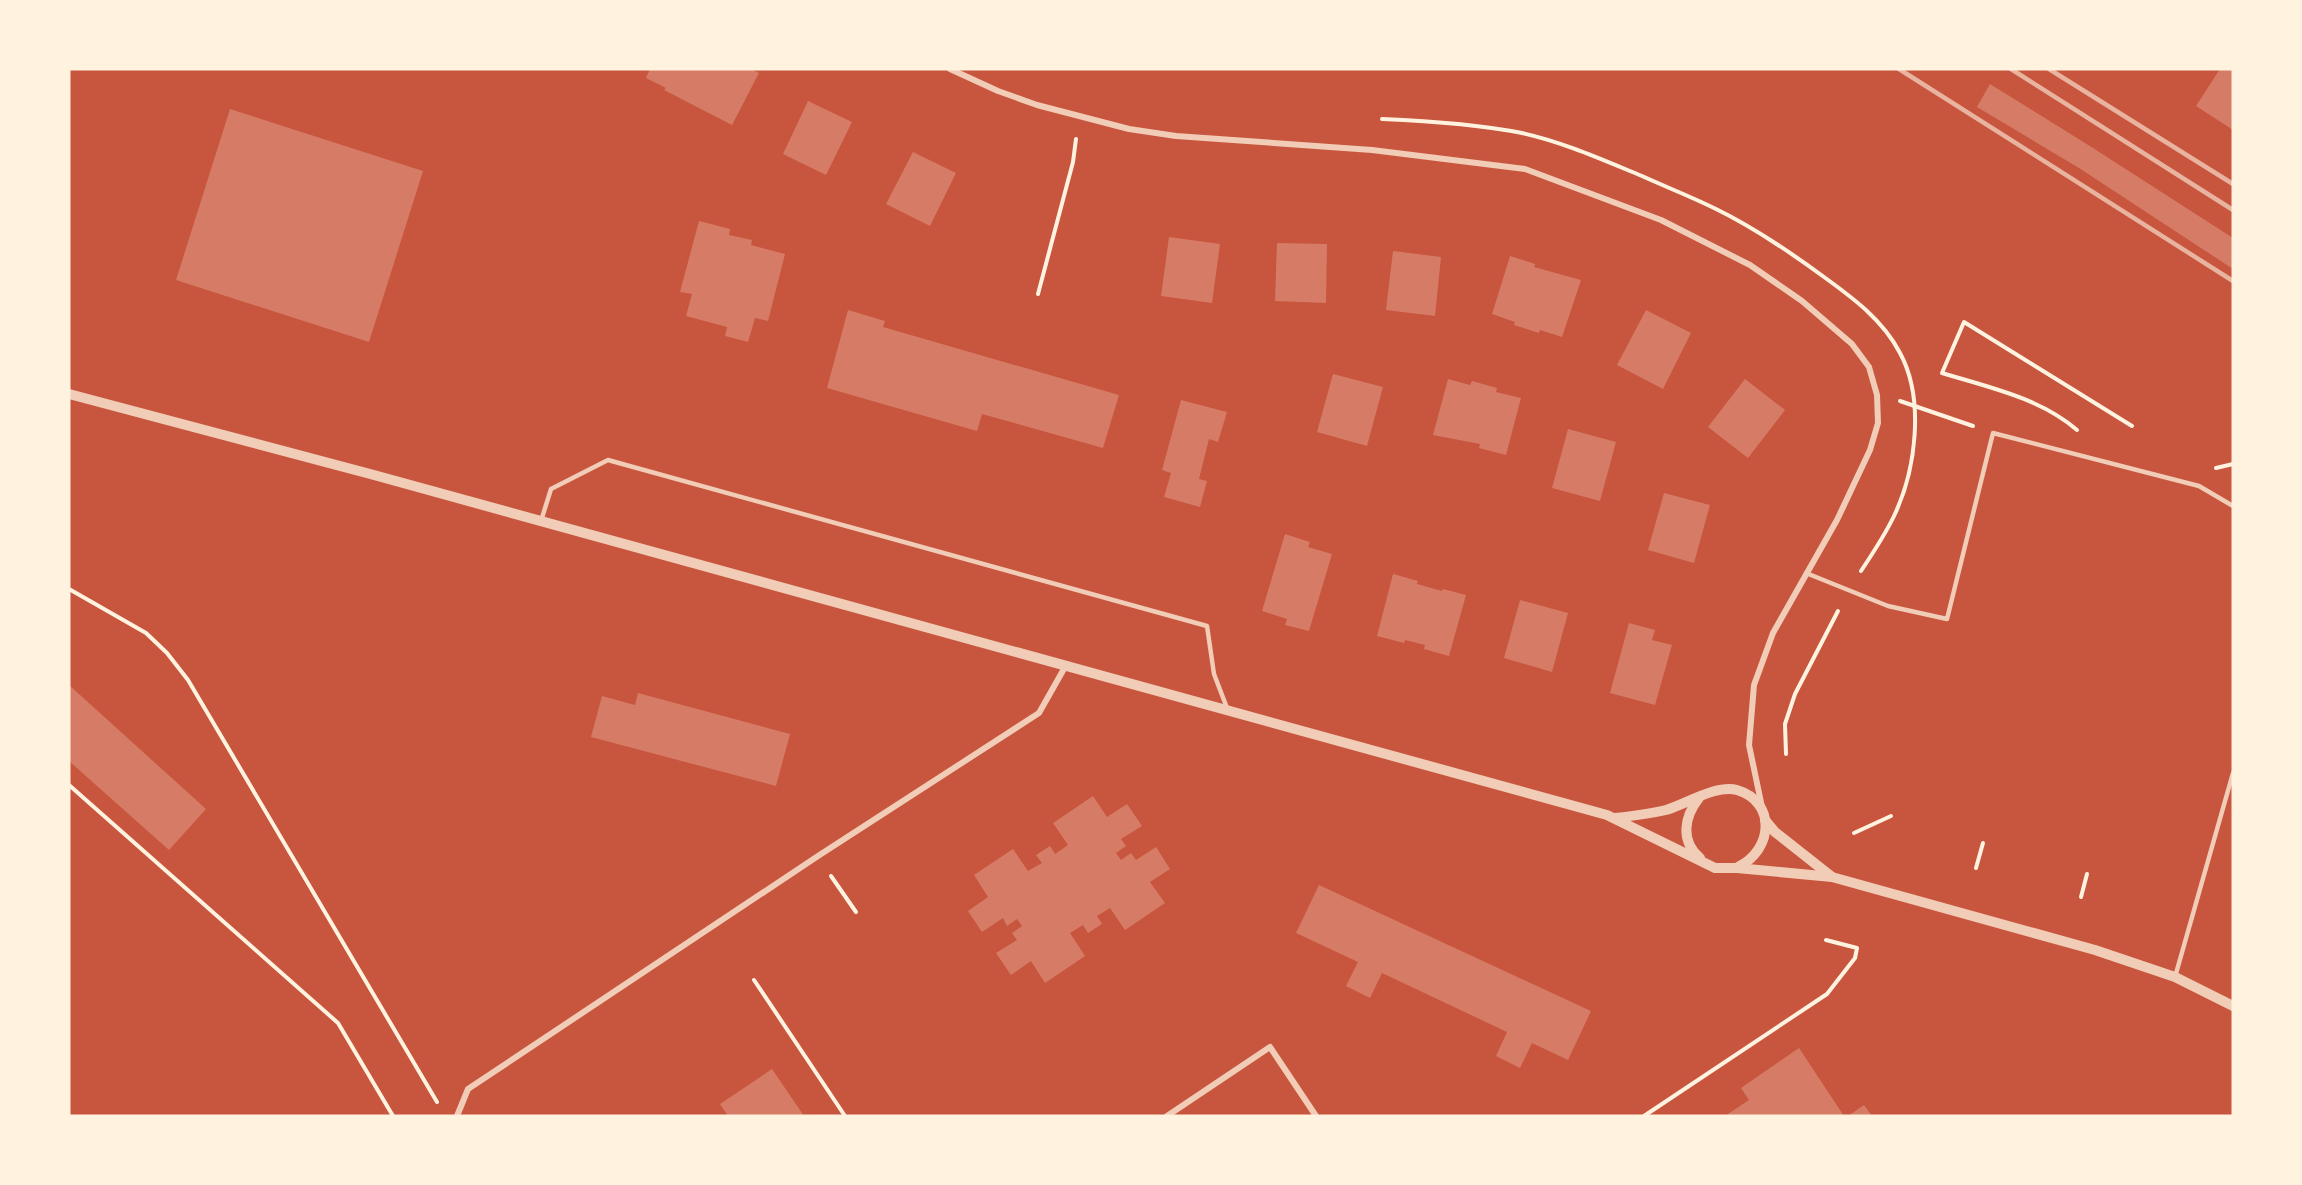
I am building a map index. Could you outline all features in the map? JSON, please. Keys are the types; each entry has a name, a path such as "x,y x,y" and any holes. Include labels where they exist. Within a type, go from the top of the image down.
{"street":[{"path":"950,69 998,91 1079,118 1176,136 1372,150 1525,169 1661,220 1750,266 1802,301 1852,344 1869,367 1877,394 1878,423 1870,450 1837,520 1773,633 1754,685 1749,745 1766,832 1760,849 1748,862 1737,868"},
{"path":"69,394 541,521 1615,818 1715,868 1832,877 2095,950 2175,977 2233,1006"},
{"path":"457,1116 468,1089 818,856 1039,713 1065,667"},
{"path":"1615,818 1667,809 1710,792 1723,789 1736,790 1748,795 1758,805 1774,831 1832,877"},
{"path":"1699,798 1691,808 1686,820 1685,832 1695,854 1704,863"},
{"path":"1167,1116 1270,1047 1316,1116"}],"lane":[{"path":"1806,573 1888,606 1947,619 1993,433 2199,486 2233,506"},
{"path":"541,521 551,489 608,460 620,463 1207,626 1214,674 1228,711"},
{"path":"2175,977 2233,773"}],"path":[{"path":"1038,294 1072,162 1079,118"},
{"path":"1382,119 1474,125 1524,134 1618,166 1737,220 1780,245 1857,301 1884,328 1901,354 1909,378 1916,419 1913,453 1895,514 1848,591 1795,694 1785,724 1786,754"},
{"path":"2062,417 2012,395 1942,373 1964,322 2132,426"},
{"path":"1877,394 1993,433"},
{"path":"2223,466 2233,464"},
{"path":"69,589 146,633 167,653 188,680 439,1106"},
{"path":"69,785 338,1023 393,1116"},
{"path":"1854,833 1891,816"},
{"path":"1976,868 1983,843"},
{"path":"818,856 856,912"},
{"path":"2080,897 2086,874"},
{"path":"1644,1116 1827,994 1855,958 1857,948 1826,940"},
{"path":"754,980 845,1116"}],"building":[{"path":"650,69 751,69 759,73 732,125 664,90 666,88 646,78"},
{"path":"2220,69 2233,69 2233,130 2196,106"},
{"path":"1990,84 2233,238 2233,269 2079,168 1977,107"},
{"path":"808,101 852,122 826,175 783,154"},
{"path":"230,109 423,171 369,342 176,280"},
{"path":"913,152 956,173 930,226 886,204"},
{"path":"699,221 730,229 729,235 752,240 751,245 785,254 768,321 755,318 748,342 725,336 727,327 686,316 692,294 680,292"},
{"path":"1169,237 1220,244 1212,303 1161,296"},
{"path":"1277,243 1327,244 1326,303 1275,301"},
{"path":"1393,251 1441,257 1435,316 1386,310"},
{"path":"1510,256 1535,264 1534,267 1581,280 1562,337 1514,325 1515,322 1492,314"},
{"path":"848,310 885,321 883,327 1119,395 1103,448 982,414 977,431 827,388"},
{"path":"1646,310 1691,333 1663,389 1617,365"},
{"path":"1333,374 1383,387 1367,446 1317,432"},
{"path":"1448,379 1470,385 1472,381 1497,388 1496,392 1521,398 1506,455 1479,448 1480,444 1433,435"},
{"path":"1745,379 1785,410 1748,458 1708,427"},
{"path":"1181,400 1227,412 1218,442 1209,439 1199,479 1207,481 1200,507 1164,497 1171,473 1162,470"},
{"path":"1568,429 1616,442 1600,501 1552,488"},
{"path":"1664,493 1710,505 1694,563 1648,550"},
{"path":"1285,534 1310,542 1308,547 1332,554 1309,631 1285,625 1287,619 1262,611"},
{"path":"1393,574 1418,581 1417,584 1466,595 1449,656 1424,649 1425,645 1405,640 1404,643 1377,636"},
{"path":"1520,600 1568,613 1552,672 1504,658"},
{"path":"1629,623 1655,630 1652,640 1672,645 1655,705 1610,693"},
{"path":"69,685 206,809 169,850 69,761"},
{"path":"638,693 790,734 776,786 591,737 602,696 635,705"},
{"path":"1093,796 1107,817 1127,804 1142,826 1121,839 1126,846 1116,853 1121,860 1131,853 1136,860 1156,847 1170,869 1150,882 1165,903 1125,930 1110,908 1097,916 1102,924 1088,933 1083,925 1070,933 1085,956 1045,983 1031,961 1011,975 996,953 1017,940 1012,933 1022,926 1017,919 1007,926 1003,918 982,932 968,911 988,897 974,875 1013,849 1028,871 1042,863 1036,855 1050,846 1055,854 1068,845 1053,823"},
{"path":"1319,885 1591,1011 1568,1060 1532,1043 1520,1068 1496,1056 1507,1032 1382,973 1370,998 1346,986 1358,962 1296,933"},
{"path":"1799,1048 1844,1116 1725,1116 1749,1100 1741,1088"},
{"path":"772,1069 804,1116 728,1116 720,1104"},
{"path":"1864,1105 1872,1116 1848,1116"}],"railway":[{"path":"1899,69 2233,281"},
{"path":"2011,69 2233,210"},
{"path":"2049,69 2233,184"}]}
